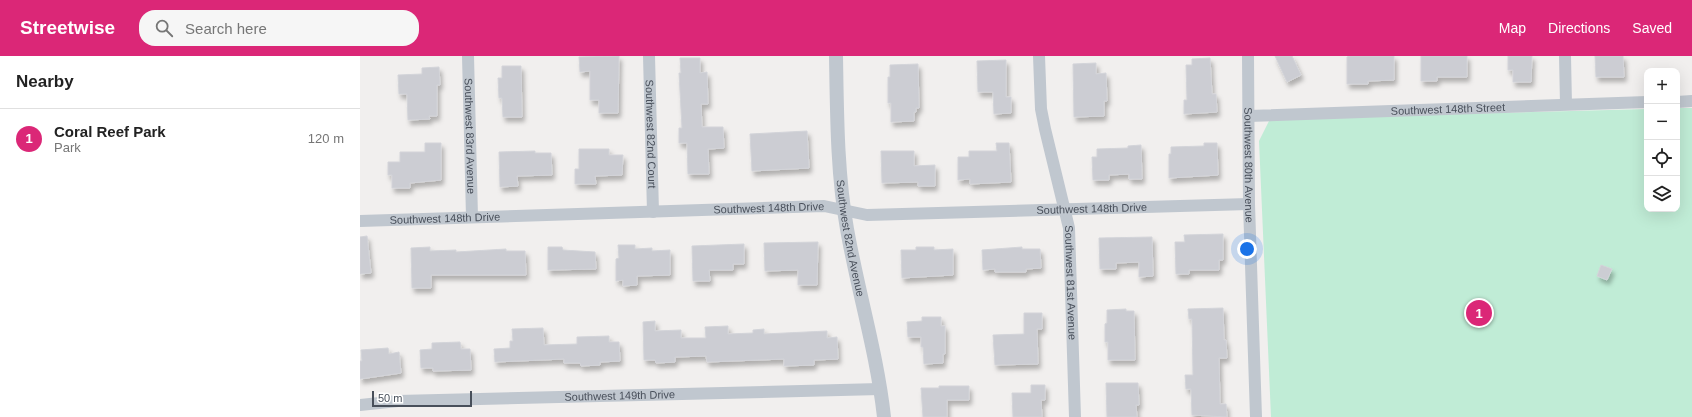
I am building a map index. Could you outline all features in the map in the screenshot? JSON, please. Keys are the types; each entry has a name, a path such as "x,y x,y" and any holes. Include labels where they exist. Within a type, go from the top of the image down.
{"street":[{"name":"Southwest 83rd Avenue","path":"468,56 472,217"},
{"name":"Southwest 82nd Court","path":"649,56 653,212"},
{"name":"Southwest 82nd Avenue","path":"836,56 841,179 844,211 880,389 884,417"},
{"name":"Southwest 81st Avenue","path":"1039,56 1042,116 1069,228 1075,417"},
{"name":"Southwest 80th Avenue","path":"1248,56 1249,204 1256,417"},
{"path":"1565,56 1566,104"},
{"path":"1680,102 1692,101"},
{"name":"Southwest 148th Street","path":"1248,116 1644,102"},
{"name":"Southwest 148th Drive","path":"360,221 824,206 867,215 1249,204"},
{"name":"Southwest 149th Drive","path":"360,405 398,401 880,389"}],"green space":[{"path":"1680,108 1692,108 1692,417 1271,417 1259,141 1270,119 1644,109 1644,212 1680,212"}],"building":[{"path":"619,56 618,113 599,113 599,100 590,100 590,71 580,72 579,57"},
{"path":"1275,56 1292,56 1301,75 1287,82"},
{"path":"1394,56 1394,80 1368,81 1368,84 1347,84 1347,57"},
{"path":"1421,56 1467,56 1467,77 1437,77 1437,81 1421,81"},
{"path":"1508,56 1532,56 1531,82 1513,82 1513,70 1508,70"},
{"path":"1595,56 1623,56 1624,77 1596,77"},
{"path":"680,58 700,58 700,73 707,72 708,104 701,104 702,127 723,127 724,148 708,149 709,174 688,174 687,143 679,143 679,128 682,128 679,73 681,73"},
{"path":"1210,58 1212,94 1216,94 1217,112 1184,114 1184,100 1187,100 1186,65 1192,65 1192,59"},
{"path":"1006,60 1006,97 1011,97 1011,113 994,114 993,92 978,92 977,61"},
{"path":"1096,63 1096,74 1106,73 1107,101 1104,101 1104,116 1074,117 1073,64"},
{"path":"918,64 919,108 916,108 916,112 914,112 914,121 891,122 891,103 888,103 888,77 890,77 890,65"},
{"path":"502,66 521,66 522,117 503,117 502,98 499,98 498,78 502,78"},
{"path":"439,67 440,85 437,85 437,116 429,116 430,119 408,120 407,94 399,94 398,75 422,74 422,68"},
{"path":"807,131 809,168 752,171 750,134"},
{"path":"425,143 441,143 441,180 410,183 410,188 392,188 392,175 388,175 388,162 400,162 400,152 425,152"},
{"path":"996,143 1009,143 1011,182 970,184 970,179 958,180 958,157 969,157 969,151 997,151"},
{"path":"1204,143 1217,143 1218,175 1169,178 1169,154 1171,154 1171,147 1204,146"},
{"path":"1141,145 1142,179 1129,179 1129,174 1109,175 1109,180 1093,180 1092,157 1097,157 1097,149 1128,148 1128,146"},
{"path":"579,149 609,149 609,155 623,155 622,175 595,176 596,184 575,184 575,169 579,169"},
{"path":"535,151 535,153 551,153 552,175 517,176 518,186 500,187 499,152"},
{"path":"881,151 914,151 914,166 935,165 935,186 918,186 918,182 882,183"},
{"path":"1223,234 1223,260 1219,260 1219,270 1189,270 1189,274 1176,274 1175,242 1185,242 1184,235"},
{"path":"367,236 371,273 360,274 360,237"},
{"path":"1152,237 1153,276 1139,277 1139,262 1116,263 1116,269 1100,269 1099,238"},
{"path":"818,242 817,285 798,285 798,270 765,271 764,243"},
{"path":"744,244 744,264 733,264 733,270 709,270 710,281 693,281 692,246"},
{"path":"618,245 635,245 635,249 652,248 652,251 670,250 670,275 637,276 637,285 623,286 623,280 616,281 616,259 619,258"},
{"path":"430,247 430,251 456,250 456,252 506,249 506,251 525,251 526,275 431,275 431,288 412,288 411,248"},
{"path":"548,247 562,247 563,250 595,252 596,269 548,270"},
{"path":"916,247 934,247 934,250 953,249 953,275 902,278 901,250 916,250"},
{"path":"1022,247 1022,249 1040,249 1041,268 1026,269 1026,272 995,272 995,269 983,270 982,250"},
{"path":"1601,265 1612,269 1607,280 1597,276"},
{"path":"1223,308 1224,340 1226,340 1227,358 1219,358 1220,404 1226,404 1227,417 1192,415 1191,389 1186,389 1185,375 1193,375 1192,319 1189,319 1188,309"},
{"path":"1126,309 1126,311 1134,311 1135,360 1108,360 1108,342 1105,342 1107,310"},
{"path":"1024,313 1042,313 1042,329 1037,329 1038,364 995,365 993,335 1024,334"},
{"path":"922,317 941,317 941,326 945,326 945,354 943,354 943,363 924,364 921,337 908,337 907,322 922,321"},
{"path":"655,321 655,331 681,330 681,338 706,338 705,327 728,326 728,334 753,333 753,330 764,329 764,334 827,331 827,338 837,337 838,359 814,360 814,365 784,366 784,359 707,362 706,356 675,357 675,362 656,363 655,360 644,360 643,322"},
{"path":"543,328 544,345 577,344 577,337 609,336 609,342 619,342 620,361 600,362 600,365 581,366 580,363 564,363 564,359 495,362 494,349 510,348 510,341 513,341 512,329"},
{"path":"460,342 461,349 470,349 471,370 433,371 433,368 421,368 420,350 432,349 432,343"},
{"path":"388,348 389,354 399,352 401,373 360,379 360,361 362,361 361,350"},
{"path":"1106,383 1138,383 1139,405 1136,405 1137,417 1107,417"},
{"path":"1031,385 1045,385 1045,400 1041,400 1042,417 1013,417 1012,393 1031,393"},
{"path":"939,386 969,386 969,400 947,400 947,417 923,417 921,388 939,388"}],"place":[{"name":"Coral Reef Park","path":"1479,313"}]}
